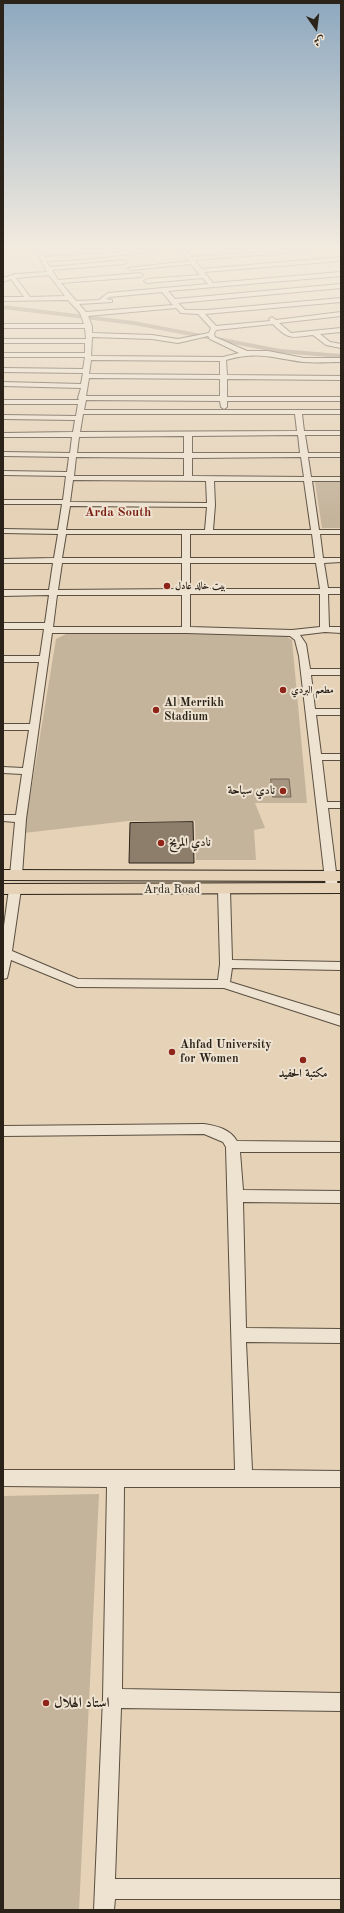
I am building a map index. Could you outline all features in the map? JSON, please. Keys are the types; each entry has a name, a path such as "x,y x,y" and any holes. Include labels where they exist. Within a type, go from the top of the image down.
{"main road":[{"name":"Arda Road","path":"9,882 336,882"},
{"name":"Arda Road","path":"9,882 224,890 336,882"}],"street":[{"path":"3,342 35,338"},
{"path":"3,975 6,953 9,882 21,819 35,727 43,659 54,593 57,561 85,378 88,338"},
{"path":"164,338 180,340 186,338"},
{"path":"213,338 246,353"},
{"path":"322,338 328,344 341,346"},
{"path":"3,355 223,359 246,353 268,353 305,369 338,369"},
{"path":"223,359 225,399 224,412"},
{"path":"11,370 5,384 85,378 224,378 305,369 338,369"},
{"path":"3,370 85,378"},
{"path":"3,402 81,400 341,399"},
{"path":"22,417 26,402"},
{"path":"3,417 224,412 341,412"},
{"path":"298,412 324,590 325,629"},
{"path":"3,435 341,433"},
{"path":"188,434 188,479"},
{"path":"3,454 73,454 85,456 341,455"},
{"path":"3,473 188,479 341,479"},
{"path":"209,531 211,505 210,479"},
{"path":"3,502 211,505"},
{"path":"3,531 341,532"},
{"path":"186,531 186,630"},
{"path":"3,561 341,560"},
{"path":"3,593 186,590 341,591"},
{"path":"3,626 292,633 325,629 341,630"},
{"path":"292,633 297,635 300,640 306,672 322,805 336,882"},
{"path":"3,659 43,659"},
{"path":"306,672 341,672"},
{"path":"310,712 341,712"},
{"path":"3,726 35,727"},
{"path":"316,757 341,757"},
{"path":"3,770 28,771"},
{"path":"322,805 341,805"},
{"path":"3,818 21,819"},
{"path":"224,890 226,964 224,984"},
{"path":"6,953 77,983 224,984 341,1021"},
{"path":"226,964 341,966"},
{"path":"3,1131 204,1129 214,1131 228,1138 233,1146 236,1196 238,1335 244,1478"},
{"path":"233,1146 341,1147"},
{"path":"236,1196 341,1197"},
{"path":"238,1335 341,1336"},
{"path":"3,1478 341,1478"},
{"path":"104,1910 112,1698 116,1478"},
{"path":"112,1698 341,1702"},
{"path":"104,1889 341,1889"}],"shaded area":[{"path":"315,482 341,482 341,528 322,528"},
{"path":"66,634 272,634 286,636 292,640 307,803 255,803 265,828 254,830 256,860 196,860 195,821 128,821 24,833 56,639"},
{"path":"271,779 289,779 291,797 273,797"},
{"name":"استاد الهلال","path":"99,1494 79,1910 3,1910 3,1496"}],"building":[{"name":"نادي المريخ","path":"193,822 194,863 129,863 130,823"}],"waterway":[{"path":"214,338 280,351 341,356"}],"place":[{"name":"بيت خالد عادل","path":"167,586"},
{"name":"مطعم البردي","path":"283,690"},
{"name":"Al Merrikh Stadium","path":"156,710"},
{"name":"نادي سباحة","path":"283,791"},
{"name":"نادي المريخ","path":"161,843"},
{"name":"Ahfad University for Women","path":"172,1052"},
{"name":"مكتبة الحفيد","path":"303,1060"},
{"name":"استاد الهلال","path":"46,1703"}],"district":[{"name":"Arda South","path":"118,513"}]}
